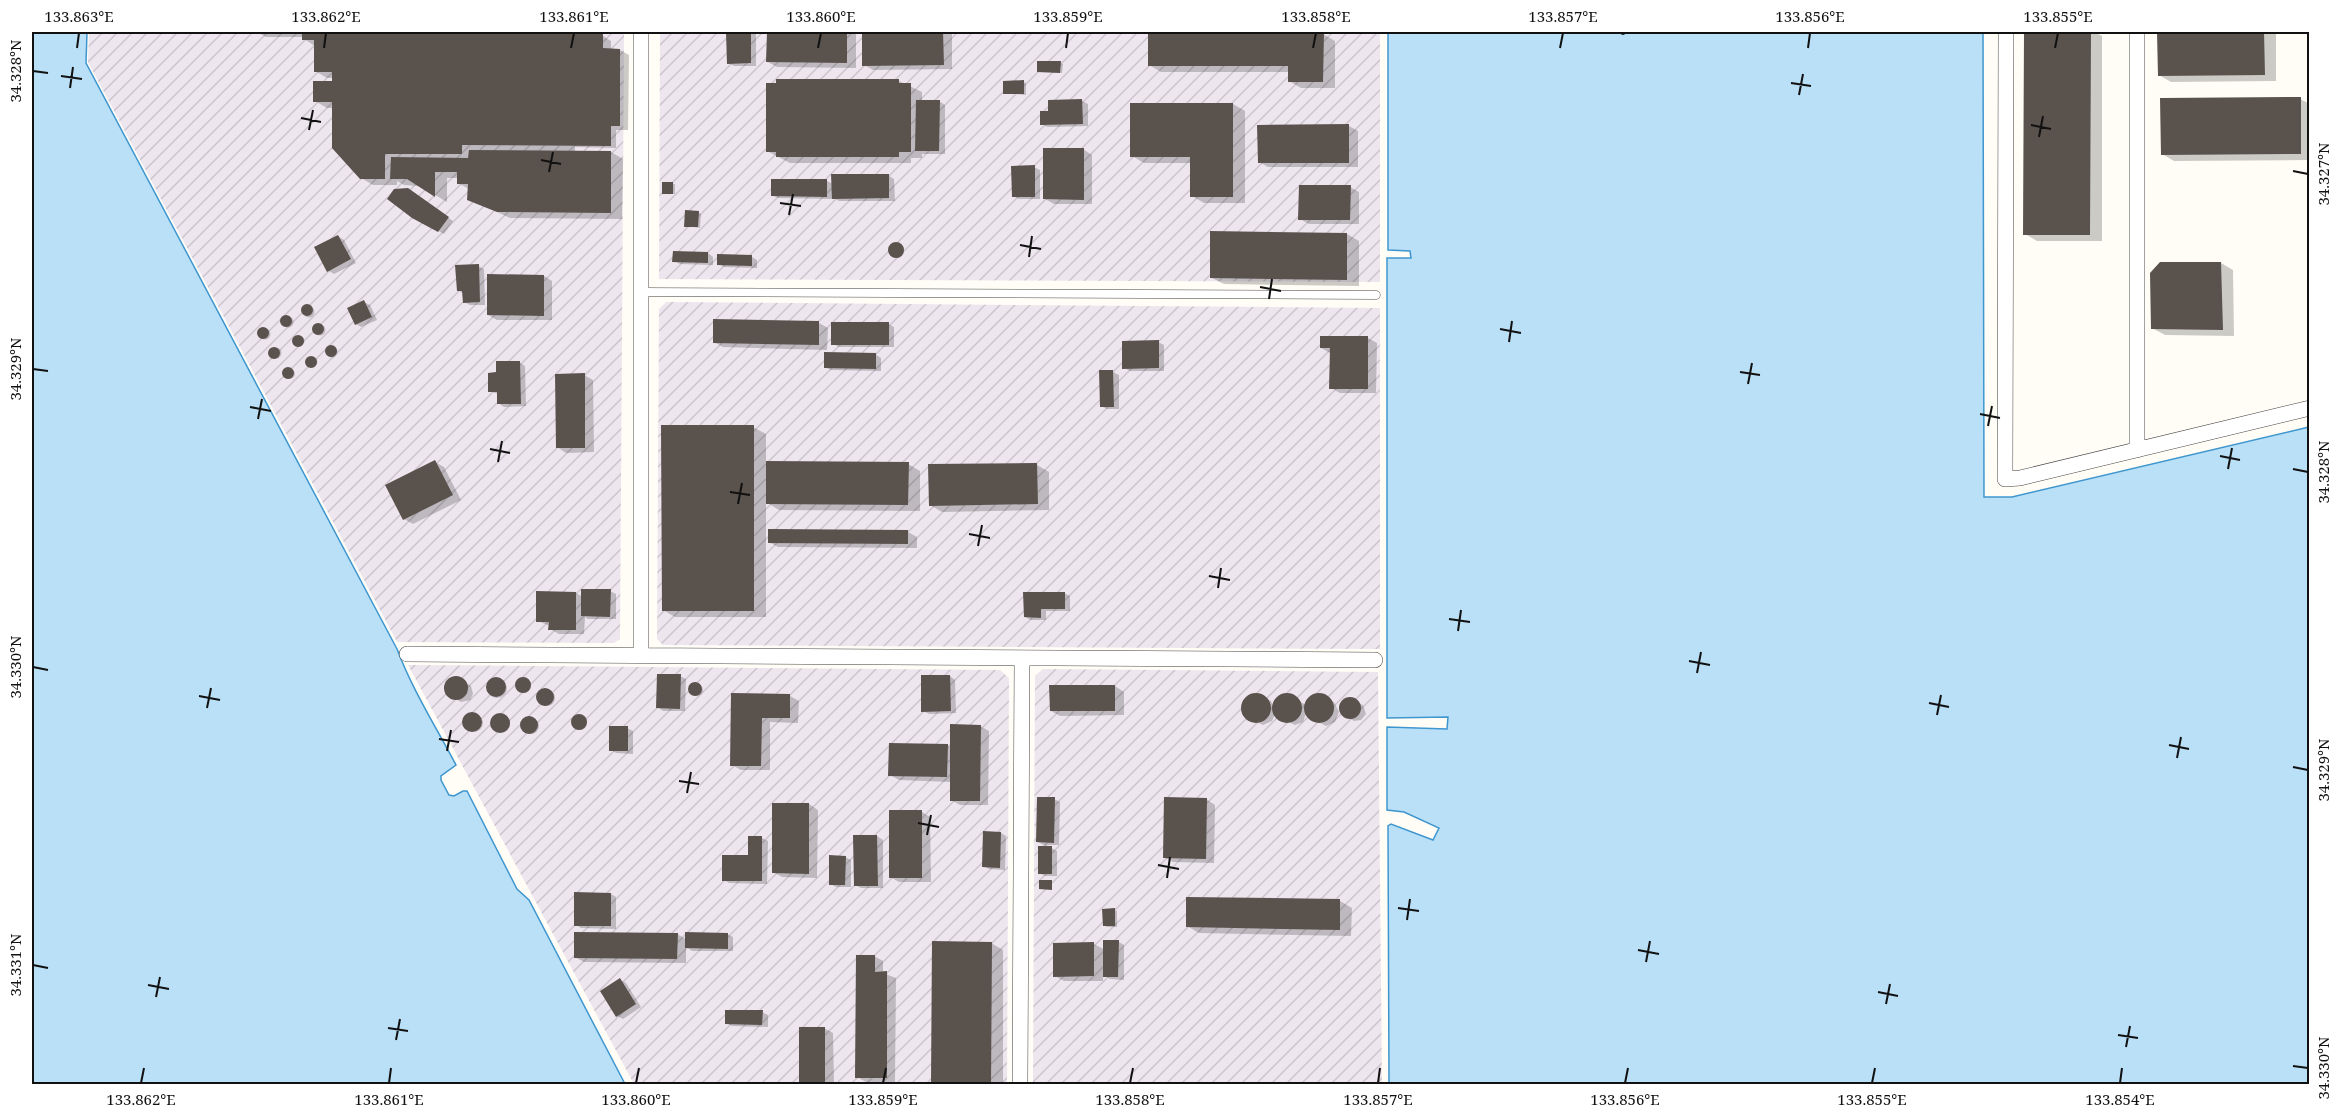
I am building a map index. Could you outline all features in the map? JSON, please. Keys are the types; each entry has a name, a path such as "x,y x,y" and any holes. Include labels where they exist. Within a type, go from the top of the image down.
{"street":[{"path":"641,32 641,655"},
{"path":"2006,32 2005,479 2020,478 2310,408"},
{"path":"2137,32 2137,450"},
{"path":"407,654 1375,660"},
{"path":"1020,1084 1022,658"}],"lane":[{"path":"641,292 1376,296"}],"shaded area":[{"path":"89,32 624,32 620,639 614,643 397,642 88,62"},
{"path":"660,32 1380,32 1380,282 659,279"},
{"path":"666,302 1380,308 1380,649 663,645 657,639 659,309"},
{"path":"408,665 1000,670 1009,678 1007,1084 634,1084"},
{"path":"1043,669 1378,672 1382,1084 1033,1084 1035,676"}],"water":[{"path":"32,32 87,32 86,63 397,649 417,693 456,765 441,776 441,780 449,795 454,796 467,791 517,889 529,900 625,1084 32,1084"},
{"path":"1388,32 1983,32 1984,497 2012,497 2309,427 2309,1084 1389,1084 1388,826 1391,824 1433,840 1439,828 1404,812 1387,810 1387,727 1447,729 1448,717 1387,718 1387,258 1411,258 1410,251 1388,250"}],"building":[{"path":"302,32 586,32 585,34 603,34 603,48 620,49 620,126 611,126 611,146 462,145 462,154 385,154 385,179 360,179 332,148 332,102 313,102 313,81 332,81 332,72 314,72 314,40 302,40"},
{"path":"726,32 751,32 751,63 727,64"},
{"path":"767,32 847,32 847,63 766,62"},
{"path":"862,32 943,32 944,65 862,66"},
{"path":"1148,32 1324,32 1323,82 1288,82 1288,66 1148,66"},
{"path":"2024,32 2091,32 2090,235 2023,235"},
{"path":"2157,32 2264,32 2265,75 2158,76"},
{"path":"1037,61 1061,61 1060,73 1037,72"},
{"path":"776,79 899,79 899,83 911,83 911,152 899,152 899,157 776,157 776,152 766,152 766,83 776,83"},
{"path":"1024,80 1024,94 1003,94 1003,81"},
{"path":"2301,97 2301,154 2161,155 2160,98"},
{"path":"1082,99 1083,124 1040,125 1040,111 1048,111 1048,100"},
{"path":"916,100 940,100 939,151 915,151"},
{"path":"1130,103 1233,103 1233,197 1190,197 1190,157 1130,157"},
{"path":"1349,124 1349,163 1258,163 1257,125"},
{"path":"1043,148 1084,148 1084,200 1043,199"},
{"path":"469,150 611,151 611,213 497,212 467,200 468,184 457,184 457,172 435,172 435,197 407,179 390,179 391,157 468,158"},
{"path":"1035,165 1035,197 1012,197 1011,166"},
{"path":"831,174 889,174 889,198 832,199"},
{"path":"771,179 827,179 827,197 771,196"},
{"path":"662,182 673,182 673,194 662,194"},
{"path":"1299,185 1351,185 1350,220 1298,220"},
{"path":"408,188 449,217 438,232 412,218 387,199 394,189"},
{"path":"685,210 699,211 698,227 684,227"},
{"path":"1210,231 1347,233 1347,280 1210,278"},
{"path":"338,235 351,259 327,272 314,247"},
{"path":"896,242 902,244 904,250 902,256 896,258 890,256 888,250 890,244"},
{"path":"673,251 708,252 708,263 672,262"},
{"path":"717,254 752,255 752,266 717,265"},
{"path":"2160,262 2221,262 2223,330 2151,329 2150,273"},
{"path":"479,264 480,302 463,303 462,291 457,291 455,265"},
{"path":"487,274 544,275 544,316 487,315"},
{"path":"364,300 372,317 355,325 347,308"},
{"path":"309,304 312,305 312,315 305,316 302,315 301,308 302,305"},
{"path":"288,315 291,316 291,326 284,327 281,326 280,319 281,316"},
{"path":"713,319 819,321 819,345 713,343"},
{"path":"831,322 889,322 889,345 831,345"},
{"path":"320,323 323,324 323,334 316,335 313,334 312,327 313,324"},
{"path":"265,327 268,328 268,338 261,339 258,338 257,331 258,328"},
{"path":"300,335 303,336 303,346 296,347 293,346 292,339 293,336"},
{"path":"1320,336 1368,336 1368,389 1329,389 1330,348 1320,348"},
{"path":"1159,340 1159,368 1122,369 1122,341"},
{"path":"333,345 336,346 336,356 329,357 326,356 325,349 326,346"},
{"path":"276,347 279,348 279,358 272,359 269,358 268,351 269,348"},
{"path":"824,352 876,353 876,369 824,368"},
{"path":"313,356 316,357 316,367 309,368 306,367 305,360 306,357"},
{"path":"496,361 520,361 521,404 497,404 497,392 488,392 488,373 496,372"},
{"path":"290,367 293,368 293,378 286,379 283,378 282,371 283,368"},
{"path":"1099,370 1113,370 1114,407 1100,407"},
{"path":"585,373 585,448 556,448 555,374"},
{"path":"661,425 754,425 754,611 662,611"},
{"path":"435,460 453,495 403,520 385,485"},
{"path":"766,461 909,462 908,505 766,504"},
{"path":"1037,463 1038,504 929,506 928,464"},
{"path":"768,529 908,530 908,544 768,543"},
{"path":"581,589 611,589 610,617 581,616"},
{"path":"536,591 576,592 576,630 548,630 549,622 536,622"},
{"path":"1023,592 1065,592 1065,609 1041,609 1041,618 1024,617"},
{"path":"657,674 681,674 680,709 656,708"},
{"path":"921,675 950,675 951,711 921,712"},
{"path":"456,676 461,677 467,683 467,693 461,699 456,700 451,699 445,693 444,688 445,683 451,677"},
{"path":"492,677 500,677 506,683 506,691 500,697 492,697 486,691 486,683"},
{"path":"520,677 526,677 531,685 529,691 520,693 515,688 515,682"},
{"path":"692,682 698,682 702,689 698,696 692,696 688,692 688,686"},
{"path":"1049,685 1115,685 1115,711 1050,711"},
{"path":"541,688 549,688 554,693 552,704 541,706 536,701 536,693"},
{"path":"731,693 790,694 790,718 762,718 761,766 730,766"},
{"path":"1256,693 1262,694 1270,702 1270,714 1262,722 1256,723 1250,722 1242,714 1241,708 1242,702 1250,694"},
{"path":"1287,693 1298,697 1302,708 1298,719 1287,723 1276,719 1272,708 1276,697"},
{"path":"1319,693 1330,697 1334,708 1330,719 1319,723 1308,719 1304,708 1308,697"},
{"path":"1350,697 1358,700 1361,708 1358,716 1350,719 1342,716 1339,708 1342,700"},
{"path":"472,712 479,715 482,722 479,729 472,732 465,729 462,722 465,715"},
{"path":"500,713 507,716 510,723 507,730 500,733 493,730 490,723 493,716"},
{"path":"579,714 585,716 587,722 585,728 579,730 573,728 571,722 573,716"},
{"path":"529,716 535,719 538,725 535,731 529,734 523,731 520,725 523,719"},
{"path":"950,724 981,725 980,801 950,801"},
{"path":"609,726 628,726 628,751 609,751"},
{"path":"889,743 948,744 947,777 888,776"},
{"path":"1037,797 1055,797 1054,843 1036,842"},
{"path":"1164,797 1207,798 1206,859 1163,858"},
{"path":"772,803 809,803 809,874 772,873"},
{"path":"889,810 922,810 922,878 889,878"},
{"path":"983,831 1001,832 1000,868 982,867"},
{"path":"853,835 877,835 878,886 854,886"},
{"path":"748,836 762,836 762,881 722,881 722,855 748,855"},
{"path":"1038,846 1052,846 1052,874 1038,874"},
{"path":"829,855 846,856 845,885 829,885"},
{"path":"1039,880 1052,880 1052,890 1039,889"},
{"path":"574,892 611,893 611,926 574,926"},
{"path":"1186,897 1340,899 1340,930 1186,927"},
{"path":"1115,908 1115,926 1103,926 1102,909"},
{"path":"574,932 678,933 677,959 574,958"},
{"path":"685,932 728,933 728,949 685,948"},
{"path":"1103,940 1119,940 1118,977 1103,977"},
{"path":"932,941 992,942 991,1084 931,1084"},
{"path":"1094,942 1094,976 1053,977 1053,943"},
{"path":"856,955 875,955 875,972 887,971 887,1078 855,1078"},
{"path":"620,978 636,1004 616,1017 600,991"},
{"path":"725,1010 763,1010 762,1025 725,1024"},
{"path":"799,1027 825,1027 825,1084 799,1084"}]}
